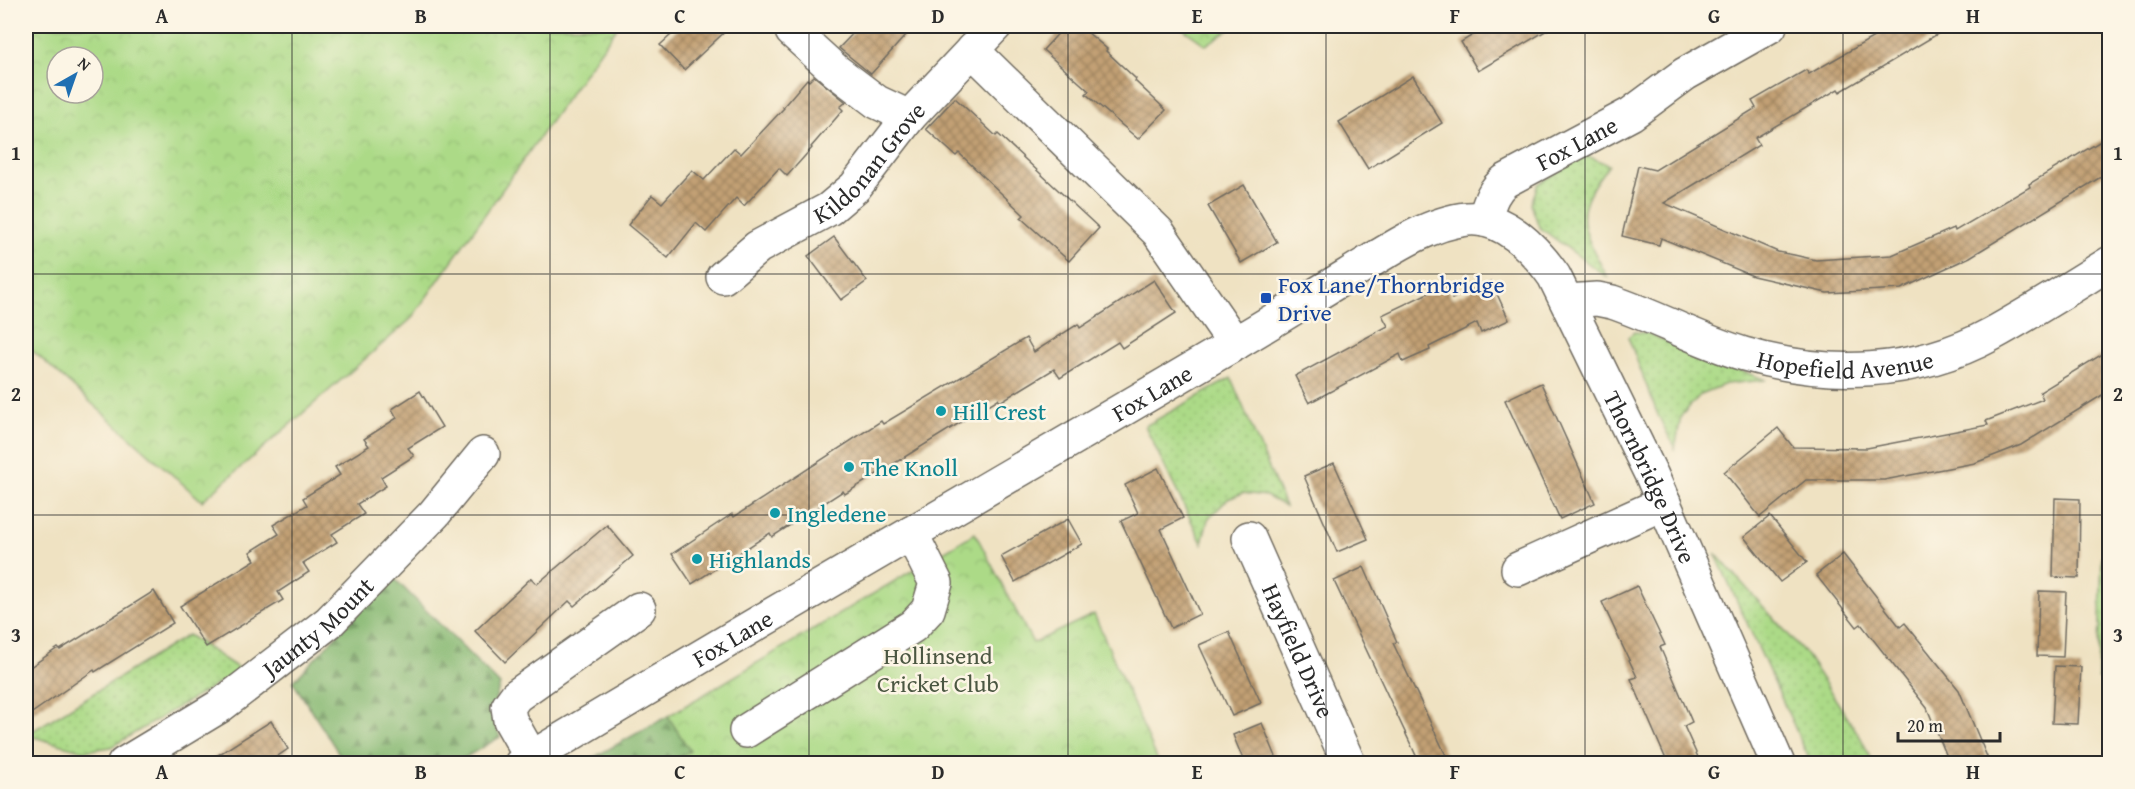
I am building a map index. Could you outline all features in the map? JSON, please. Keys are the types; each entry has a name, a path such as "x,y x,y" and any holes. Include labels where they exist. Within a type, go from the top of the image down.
{"street":[{"name":"Kildonan Grove","path":"723,277 758,247 829,209 855,187 909,117 995,26"},
{"name":"Fox Lane","path":"526,760 1390,250 1435,226 1466,219 1484,220 1497,187 1505,181 1631,114 1685,75 1770,26"},
{"path":"792,31 836,71 877,102 909,117"},
{"path":"972,50 1158,232 1234,344"},
{"name":"Thornbridge Drive","path":"1484,220 1511,231 1525,242 1554,276 1664,503 1778,764"},
{"name":"Hopefield Avenue","path":"1567,301 1597,299 1612,302 1742,354 1773,362 1816,369 1864,370 1909,365 1945,354 1990,335 2109,263"},
{"name":"Jaunty Mount","path":"124,764 220,706 329,622 434,514 483,454"},
{"path":"1518,569 1664,503"},
{"path":"746,730 913,626 928,610 936,583 911,533"},
{"name":"Hayfield Drive","path":"1249,538 1349,764"},
{"path":"526,760 510,720 508,707 516,696 639,609"}],"green space":[{"path":"26,26 618,26 411,319 202,501 26,345"},
{"path":"1179,26 1234,26 1206,45"},
{"path":"1585,155 1609,165 1597,181 1584,208 1586,233 1608,278 1539,227 1531,204 1538,184"},
{"path":"1635,332 1647,333 1766,380 1726,384 1701,394 1681,416 1675,449 1657,413 1628,337"},
{"path":"1231,378 1285,506 1266,496 1243,493 1228,499 1208,519 1202,543 1145,426"},
{"name":"Hollinsend Cricket Club","path":"975,533 1033,643 1094,614 1159,763 668,764 690,751 668,716"},
{"path":"1715,553 1805,653 1861,738 1873,763 1811,763"},
{"path":"2102,557 2109,557 2109,680 2098,679"},
{"path":"392,576 500,685 491,713 500,737 456,763 345,763 293,682"},
{"path":"188,635 241,670 111,747 84,751 26,735"},
{"path":"668,716 690,751 668,763 582,764"}],"building":[{"path":"681,26 731,26 684,70 660,45"},
{"path":"860,26 914,26 871,74 839,48"},
{"path":"1065,26 1080,26 1107,49 1106,51 1136,79 1135,81 1166,110 1138,139 1086,94 1089,91 1043,50"},
{"path":"1488,26 1554,26 1478,71 1461,42"},
{"path":"1893,26 1951,26 1840,92 1838,89 1755,138 1759,145 1664,203 1778,252 1816,260 1892,255 1954,228 1955,231 2030,187 2029,184 2109,136 2109,172 1970,257 1901,289 1827,293 1753,276 1661,238 1659,245 1622,236 1638,166 1655,170 1756,108 1752,101 1806,70 1809,74"},
{"path":"814,76 846,102 840,107 843,110 787,176 779,168 744,206 736,198 706,232 696,223 668,258 628,225 652,195 662,203 692,170 704,180 734,148 741,154 784,108 807,79 809,81"},
{"path":"1413,76 1442,123 1368,169 1339,122"},
{"path":"955,98 996,136 998,134 1099,228 1069,261 1021,218 1024,215 959,153 956,156 926,129"},
{"path":"1244,185 1277,242 1241,263 1208,206"},
{"path":"834,237 867,281 841,300 808,256"},
{"path":"1154,280 1176,313 1122,348 1118,342 1060,378 1054,369 1000,402 998,399 845,494 843,491 772,537 770,533 692,584 672,554 732,514 734,517 881,421 883,424 1026,338 1034,352 1078,324 1080,328"},
{"path":"1491,281 1509,320 1481,333 1477,323 1429,347 1430,350 1403,362 1400,354 1309,403 1295,376 1388,326 1382,315 1445,285 1452,299"},
{"path":"2109,350 2109,391 2021,445 1975,463 1884,480 1806,480 1760,517 1724,472 1778,428 1793,447 1867,448 1988,425 1986,421 2043,399 2040,392"},
{"path":"1541,383 1595,503 1560,519 1505,400"},
{"path":"420,391 442,427 408,448 414,456 381,477 386,486 357,504 364,514 332,534 337,542 303,563 309,572 278,592 283,600 206,647 180,606 255,560 250,552 279,534 273,525 307,505 303,498 340,475 335,467 369,446 364,439 397,418 392,409"},
{"path":"1334,463 1368,539 1337,552 1304,476"},
{"path":"1158,468 1183,518 1161,529 1200,614 1171,628 1121,521 1138,513 1125,485"},
{"path":"2055,498 2080,499 2079,578 2053,577"},
{"path":"1770,516 1807,562 1780,582 1744,537"},
{"path":"1068,519 1082,544 1015,582 1001,556"},
{"path":"607,525 633,556 574,606 569,601 505,662 475,631 531,578 537,584"},
{"path":"1843,554 1900,627 1905,623 1959,690 1990,764 1950,764 1927,708 1861,624 1857,627 1816,575"},
{"path":"1364,567 1397,642 1393,643 1450,764 1420,764 1334,581"},
{"path":"1637,586 1665,645 1660,647 1692,722 1684,726 1701,764 1668,764 1631,679 1637,677 1602,602"},
{"path":"154,591 173,623 95,672 94,670 26,717 26,670 58,648 60,650"},
{"path":"2039,591 2066,592 2063,657 2037,656"},
{"path":"1229,632 1261,703 1232,716 1199,645"},
{"path":"2055,666 2081,667 2078,724 2052,723"},
{"path":"271,721 288,749 266,764 204,764"},
{"path":"1262,723 1279,764 1245,764 1233,735"}],"place":[{"name":"Fox Lane/Thornbridge Drive","path":"1266,298"},
{"name":"Hill Crest","path":"941,411"},
{"name":"The Knoll","path":"849,467"},
{"name":"Ingledene","path":"775,513"},
{"name":"Highlands","path":"697,559"}]}
